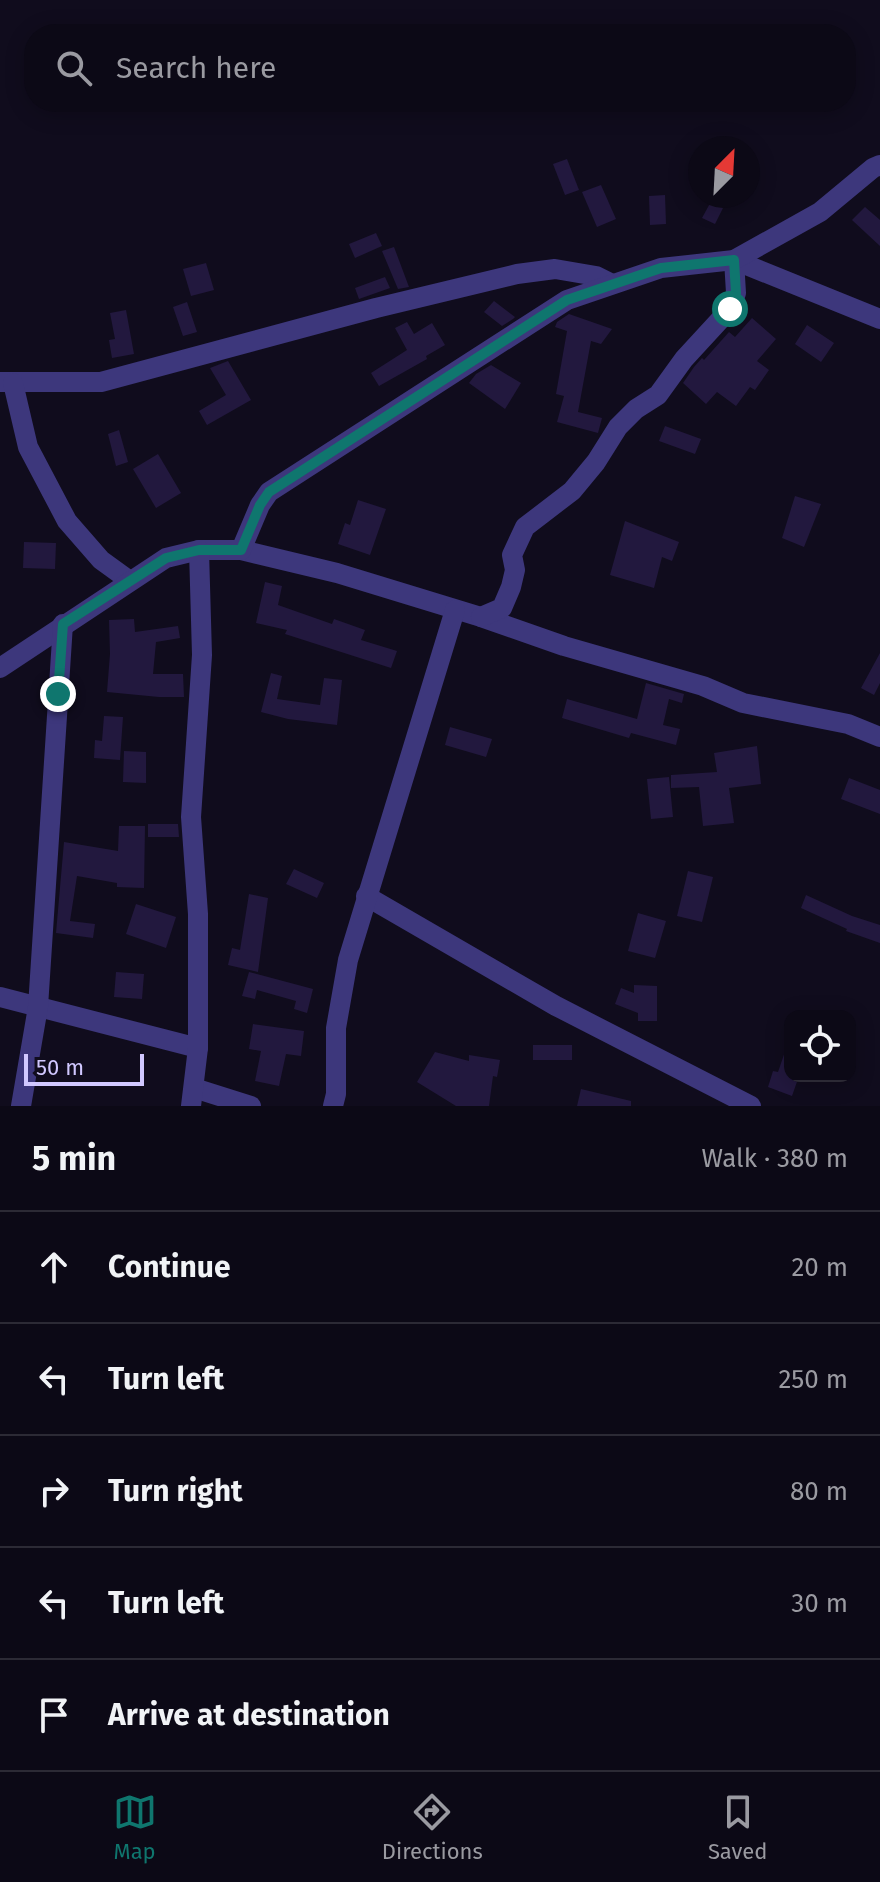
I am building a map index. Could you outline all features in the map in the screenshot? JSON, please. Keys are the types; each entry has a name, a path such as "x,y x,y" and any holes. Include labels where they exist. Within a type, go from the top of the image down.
{"street":[{"path":"241,550 260,505 269,492 567,300 661,268 734,260 820,212 880,165"},
{"path":"734,260 880,319"},
{"path":"481,617 502,608 515,570 512,555 525,527 572,491 596,462 618,427 636,409 658,395 684,359 730,309 736,293 734,260"},
{"path":"130,581 101,560 67,521 28,447 6,382 101,382 376,308 517,274 555,269 596,276 612,284"},
{"path":"0,668 166,558 199,550 241,550 337,573 564,646 703,686 743,703 848,724 880,737"},
{"path":"199,550 202,655 191,817 198,914 198,1048 193,1097 251,1106"},
{"path":"333,1106 336,1094 336,1028 348,960 455,610"},
{"path":"21,1106 38,1007 63,624"},
{"path":"366,896 556,1006 735,1103"},
{"path":"0,997 198,1048"}],"building":[{"path":"567,159 579,190 565,195 553,164"},
{"path":"601,185 616,219 597,227 582,192"},
{"path":"665,195 666,224 650,225 649,196"},
{"path":"865,207 880,220 880,246 852,220"},
{"path":"707,208 723,208 715,224 702,218"},
{"path":"376,233 382,246 355,258 349,244"},
{"path":"394,247 409,287 398,289 382,251"},
{"path":"206,263 214,290 191,296 183,269"},
{"path":"385,277 390,288 359,299 355,288"},
{"path":"494,301 515,317 502,326 484,312"},
{"path":"187,302 197,332 183,336 173,307"},
{"path":"126,310 134,354 112,358 109,340 115,339 110,313"},
{"path":"569,314 612,329 601,344 591,341 578,412 602,418 598,433 557,422 564,396 556,394 567,331 555,327"},
{"path":"752,318 776,339 757,361 769,370 755,390 750,387 736,406 717,392 706,404 683,383 702,358 704,360 729,332 735,337"},
{"path":"407,322 414,334 432,323 445,345 379,386 371,373 407,350 395,328"},
{"path":"807,325 834,343 821,362 795,344"},
{"path":"228,361 251,400 207,425 199,411 226,395 210,368"},
{"path":"491,365 521,383 505,409 469,383 476,374"},
{"path":"665,426 701,439 695,454 659,441"},
{"path":"119,430 128,462 116,466 108,434"},
{"path":"158,454 181,493 156,508 133,469"},
{"path":"795,496 821,504 804,547 782,538"},
{"path":"358,500 386,509 370,555 338,544 345,523 350,525"},
{"path":"625,521 679,542 672,561 662,557 654,588 610,575"},
{"path":"24,542 56,543 55,569 23,568"},
{"path":"265,582 282,586 278,605 332,624 334,619 365,630 361,640 397,651 391,668 285,634 287,630 256,623"},
{"path":"134,619 135,632 178,626 180,638 156,642 153,674 183,674 184,697 107,692 109,620"},
{"path":"880,653 880,683 874,695 861,688"},
{"path":"271,673 282,676 277,699 320,705 324,678 342,680 337,725 261,712"},
{"path":"646,683 684,694 682,703 669,699 663,725 680,729 676,745 631,733 629,738 562,718 567,699 637,719"},
{"path":"104,716 123,717 120,760 94,758 95,740 102,741"},
{"path":"450,727 492,739 486,757 445,745"},
{"path":"757,746 761,784 729,788 734,823 703,826 699,787 671,788 671,775 717,772 714,753"},
{"path":"124,751 146,752 146,783 123,782"},
{"path":"669,777 673,817 651,819 647,779"},
{"path":"849,778 880,790 880,814 841,799"},
{"path":"148,824 178,824 179,837 148,837"},
{"path":"119,826 145,826 144,888 117,887 117,883 77,876 70,921 95,924 93,938 56,933 64,842 118,851"},
{"path":"294,869 324,883 317,898 286,884"},
{"path":"688,871 713,877 702,922 677,916"},
{"path":"249,894 268,898 258,972 228,965 232,948 240,950"},
{"path":"806,895 880,925 880,943 846,931 801,908"},
{"path":"136,904 176,917 166,948 126,934"},
{"path":"638,913 666,921 655,958 628,951"},
{"path":"116,972 144,974 142,999 114,997"},
{"path":"249,972 313,989 307,1013 294,1009 296,1001 257,990 255,999 242,996"},
{"path":"634,985 657,986 657,1021 638,1021 638,1013 615,1004 621,988 634,993"},
{"path":"253,1024 304,1031 301,1056 286,1054 279,1086 255,1081 261,1051 249,1049"},
{"path":"533,1045 572,1045 572,1060 533,1060"},
{"path":"435,1052 469,1061 469,1055 500,1060 497,1077 493,1076 489,1106 456,1106 417,1082"},
{"path":"784,1055 784,1082 797,1082 792,1096 768,1087 773,1071 778,1072"},
{"path":"581,1089 631,1101 631,1106 577,1106"}],"route":[{"path":"58,694 63,624 166,558 199,550 241,550 260,505 269,492 567,300 661,268 734,260 736,293 730,309"}]}
